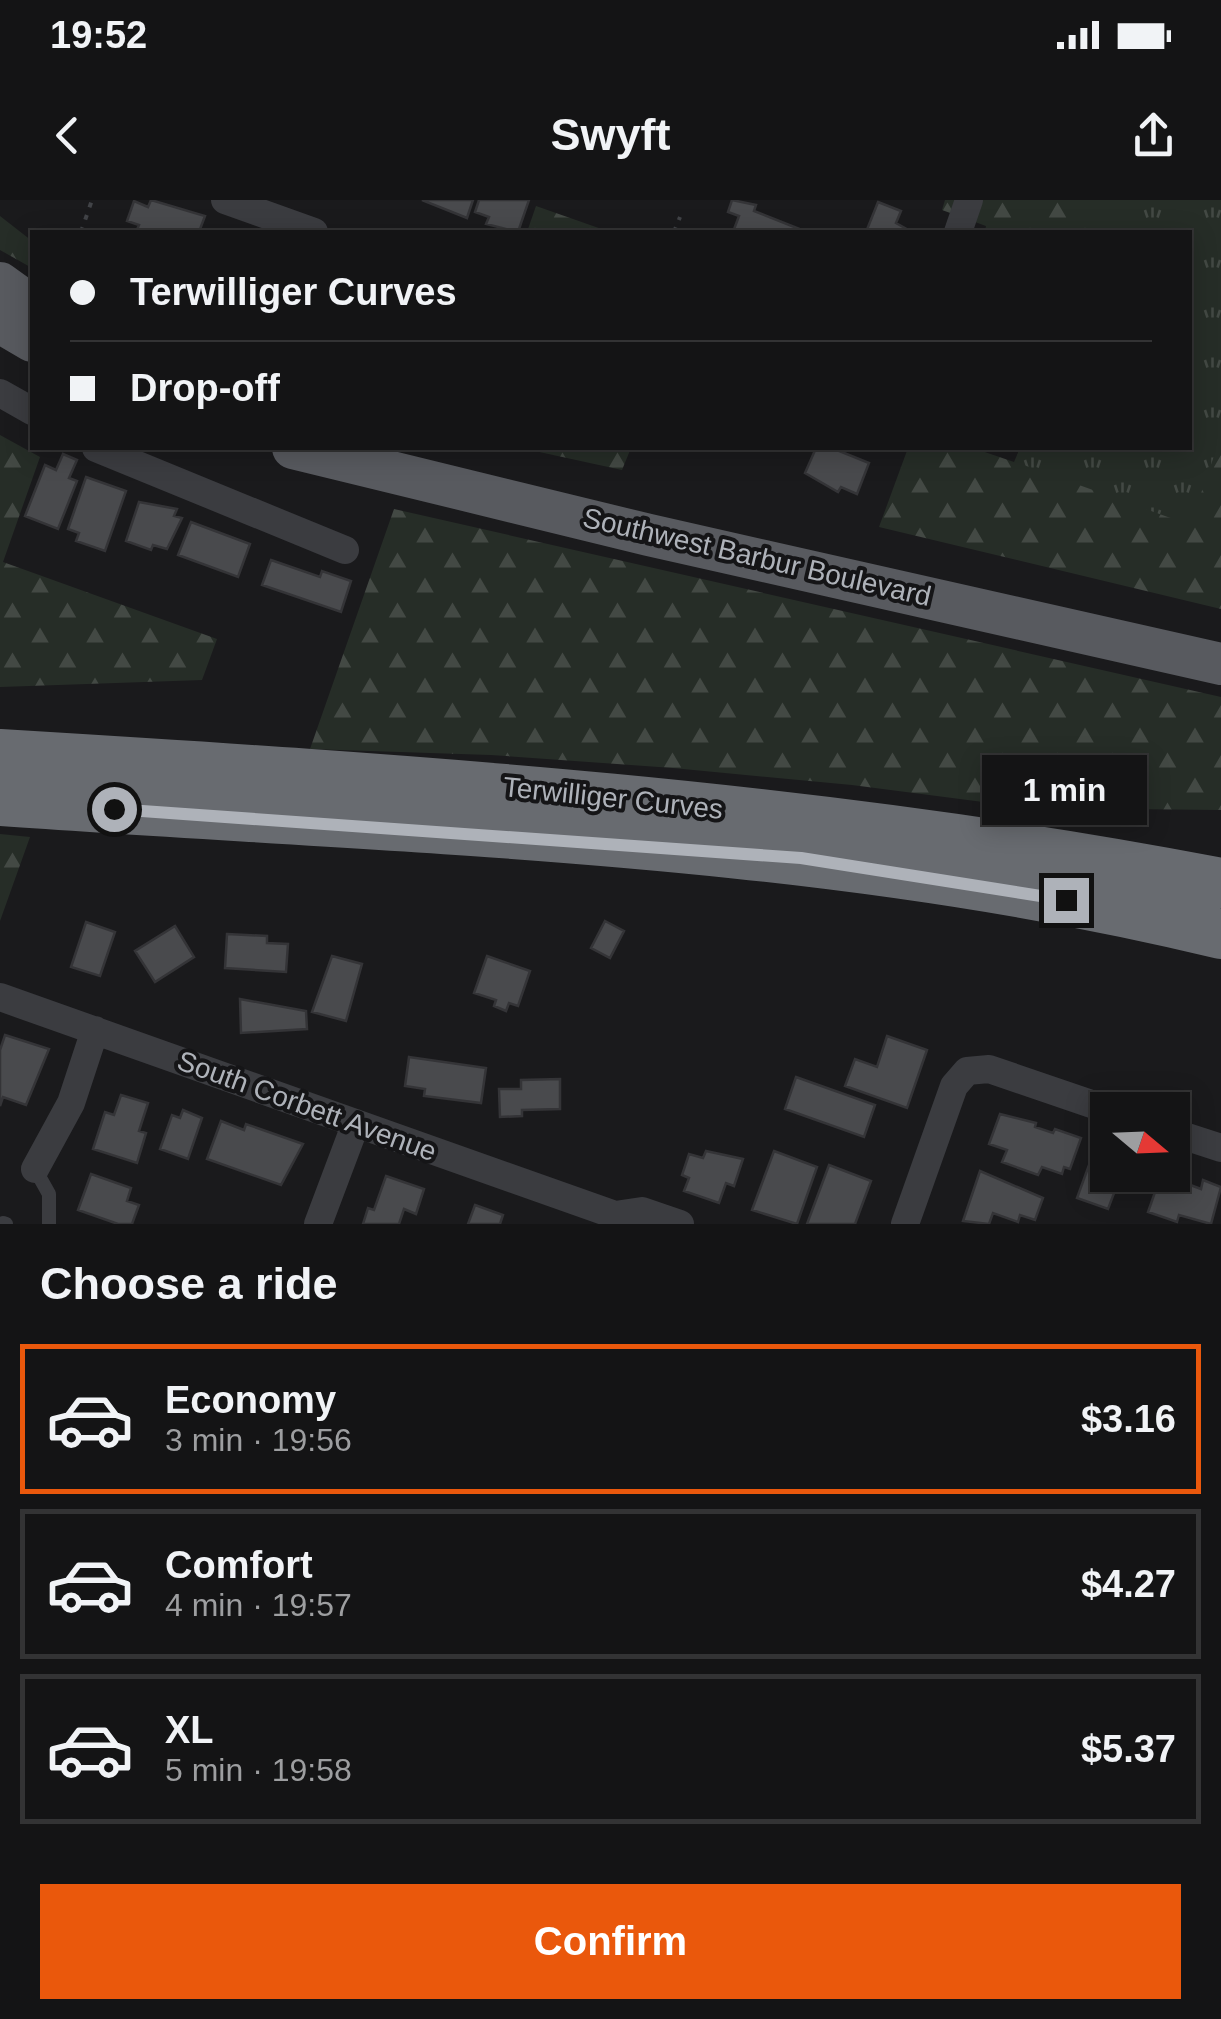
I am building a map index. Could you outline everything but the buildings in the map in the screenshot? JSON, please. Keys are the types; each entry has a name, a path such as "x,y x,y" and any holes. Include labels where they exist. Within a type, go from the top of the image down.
{"highway":[{"name":"Terwilliger Curves","path":"0,754 486,785 768,814 1016,847 1221,882"},
{"name":"Terwilliger Curves","path":"0,801 801,858 989,884 1221,934"}],"main road":[{"path":"0,283 30,305"},
{"path":"0,322 30,340"},
{"name":"Southwest Barbur Boulevard","path":"302,450 649,535 925,594 1221,664"}],"street":[{"path":"224,200 308,230"},
{"path":"959,230 970,200"},
{"path":"0,394 30,410"},
{"path":"101,450 345,550"},
{"name":"South Corbett Avenue","path":"0,997 618,1220 642,1211 680,1224"},
{"path":"35,1169 71,1102 94,1030"},
{"path":"904,1224 954,1086 967,1071 990,1069 1090,1103"},
{"path":"318,1224 356,1123"},
{"path":"1190,1138 1221,1148"}],"lane":[{"path":"35,1169 49,1194 49,1224"}],"path":[{"path":"81,230 92,200"},
{"path":"675,230 680,217"}],"green space":[{"path":"945,200 1221,200 1221,609 879,527 907,450 979,450 1014,462 1019,450 1192,450 1192,230 985,230 986,226 942,210"},
{"path":"1109,200 1221,200 1221,436 1190,525 1015,462 1019,450 1192,450 1192,230 1099,230"},
{"path":"536,206 604,230 528,230"},
{"path":"0,216 30,239 30,267 0,250"},
{"path":"0,435 40,457 3,562 217,639 202,680 0,687"},
{"path":"530,450 630,450 622,470"},
{"path":"394,509 1221,697 1221,810 1029,808 852,785 673,768 491,755 310,749"},
{"path":"0,834 30,837 0,921"}],"route":[{"path":"114,809 801,858 989,884 1066,900"}]}
